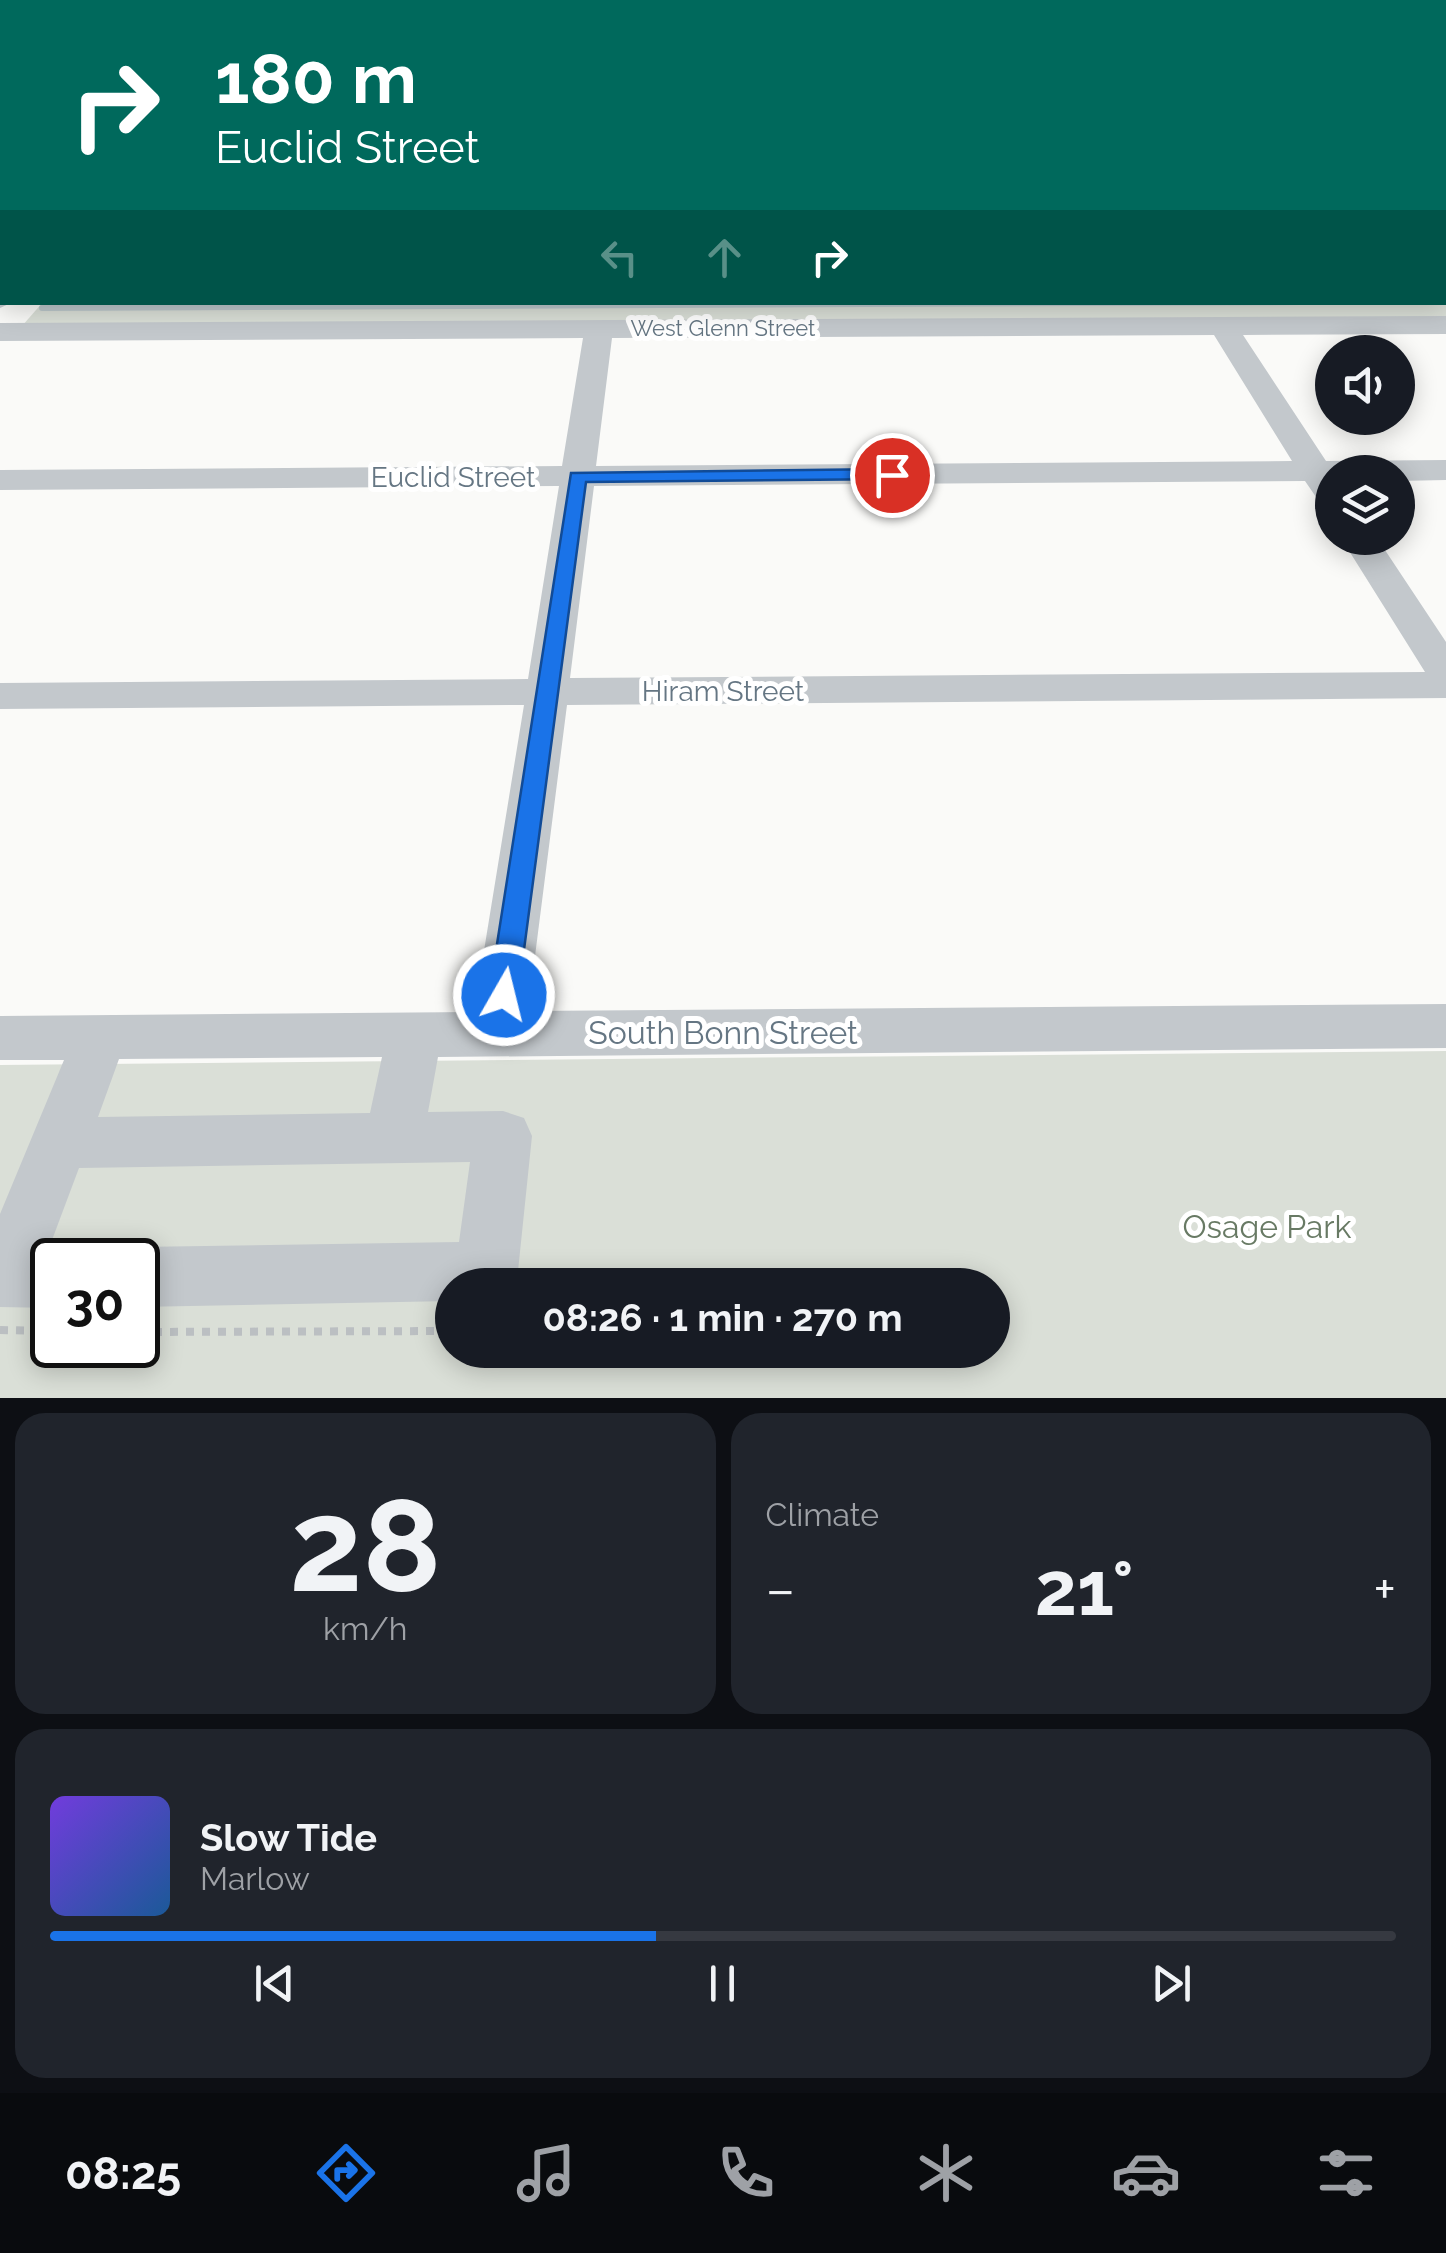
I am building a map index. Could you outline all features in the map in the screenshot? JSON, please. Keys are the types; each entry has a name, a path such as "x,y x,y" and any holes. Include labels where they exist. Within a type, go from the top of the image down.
{"street":[{"name":"West Glenn Street","path":"0,332 1446,325"},
{"path":"1224,326 1315,468"},
{"path":"498,1034 600,329"},
{"name":"Euclid Street","path":"1415,474 1446,470"},
{"name":"Euclid Street","path":"0,480 578,477 1315,484"},
{"path":"1370,555 1446,674"},
{"name":"Hiram Street","path":"0,696 1446,685"},
{"name":"South Bonn Street","path":"0,1038 1446,1026"},
{"path":"394,1138 414,1035"},
{"path":"30,1278 4,1279 100,1038"},
{"path":"58,1142 502,1136 486,1271 160,1277"}],"path":[{"path":"0,1330 30,1331"},
{"path":"160,1332 435,1331"}],"green space":[{"path":"40,305 1446,305 1446,320 22,326"},
{"name":"Osage Park","path":"1446,1051 1446,1398 0,1398 0,1065"}],"waterway":[{"path":"42,308 672,305"}],"route":[{"path":"504,995 578,477 892,475"}]}
